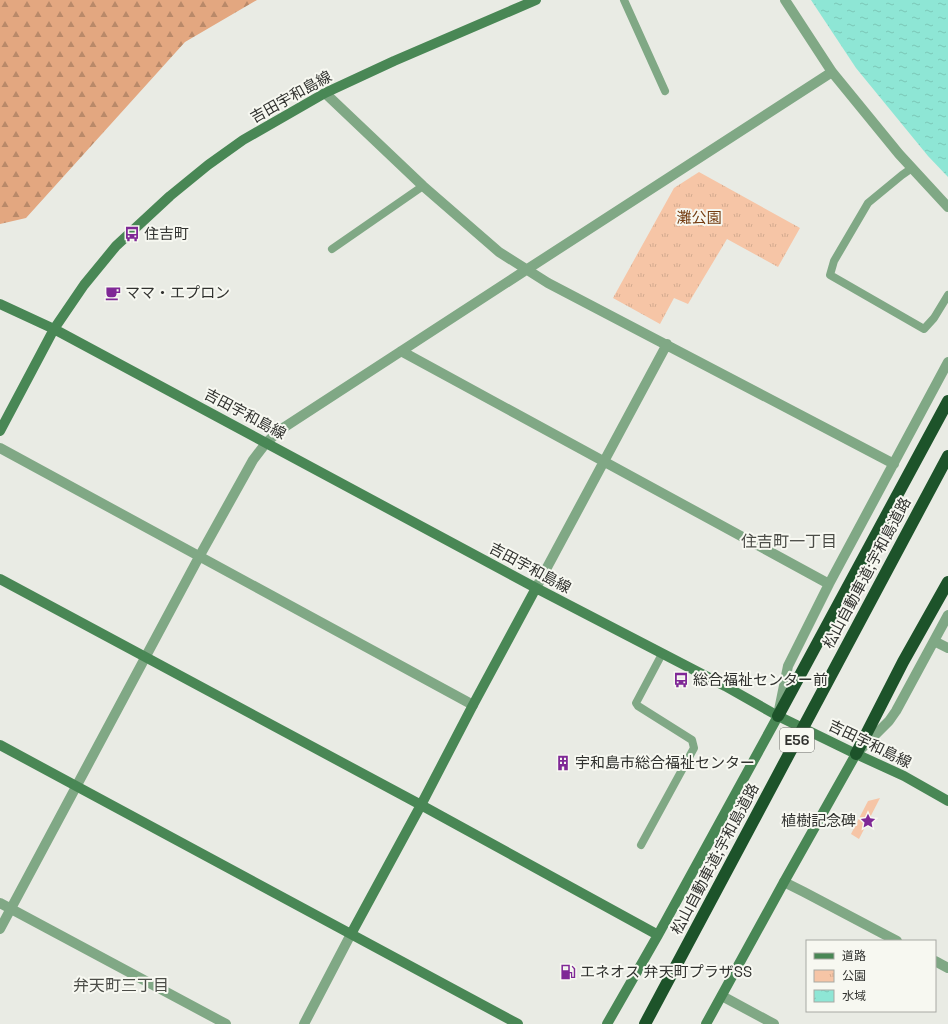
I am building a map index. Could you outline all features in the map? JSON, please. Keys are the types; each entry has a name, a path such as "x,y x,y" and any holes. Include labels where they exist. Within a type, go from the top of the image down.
{"highway":[{"path":"778,716 948,401"},
{"name":"松山自動車道;宇和島道路","path":"645,1024 948,456"},
{"path":"856,754 903,662 948,582"}],"street":[{"name":"吉田宇和島線","path":"536,0 394,61 325,93 243,140 208,165 170,196 116,246 84,285 54,329 536,588 725,686 778,716 904,776 948,801"},
{"path":"785,0 832,72 899,154 948,207"},
{"path":"0,929 253,460 266,443 280,430 401,350 832,72"},
{"path":"325,93 423,186 499,252 526,270 894,464"},
{"path":"0,304 54,329 0,431"},
{"path":"304,1024 667,344"},
{"path":"401,350 829,584"},
{"path":"608,1024 778,716 788,666 829,584 948,362"},
{"path":"0,448 473,705"},
{"path":"0,579 421,805 658,935"},
{"path":"706,1024 856,754 889,721 896,711 948,615"},
{"path":"934,641 948,648"},
{"path":"0,745 518,1024"},
{"path":"784,882 895,940"},
{"path":"0,903 226,1024"},
{"path":"936,962 948,968"},
{"path":"722,996 774,1024"}],"lane":[{"path":"624,0 665,91"},
{"path":"912,168 868,203 834,261 830,275 924,329 934,318 948,295"},
{"path":"332,249 423,186"},
{"path":"642,845 694,748 692,740 638,706 636,703 662,654"}],"green space":[{"path":"0,0 257,0 185,42 26,218 0,224"},
{"name":"灘公園","path":"699,172 800,228 778,267 727,239 688,304 674,298 660,324 613,298 674,188"},
{"path":"880,798 859,839 851,834 868,801"}],"water":[{"path":"811,0 948,0 948,177 928,156 856,68"}],"place":[{"name":"住吉町","path":"132,234"},
{"name":"ママ・エプロン","path":"113,293"},
{"name":"総合福祉センター前","path":"681,680"},
{"name":"宇和島市総合福祉センター","path":"563,763"},
{"name":"植樹記念碑","path":"868,821"},
{"name":"エネオス 弁天町プラザSS","path":"568,972"}],"district":[{"name":"住吉町一丁目","path":"789,541"},
{"name":"弁天町三丁目","path":"121,985"}]}
